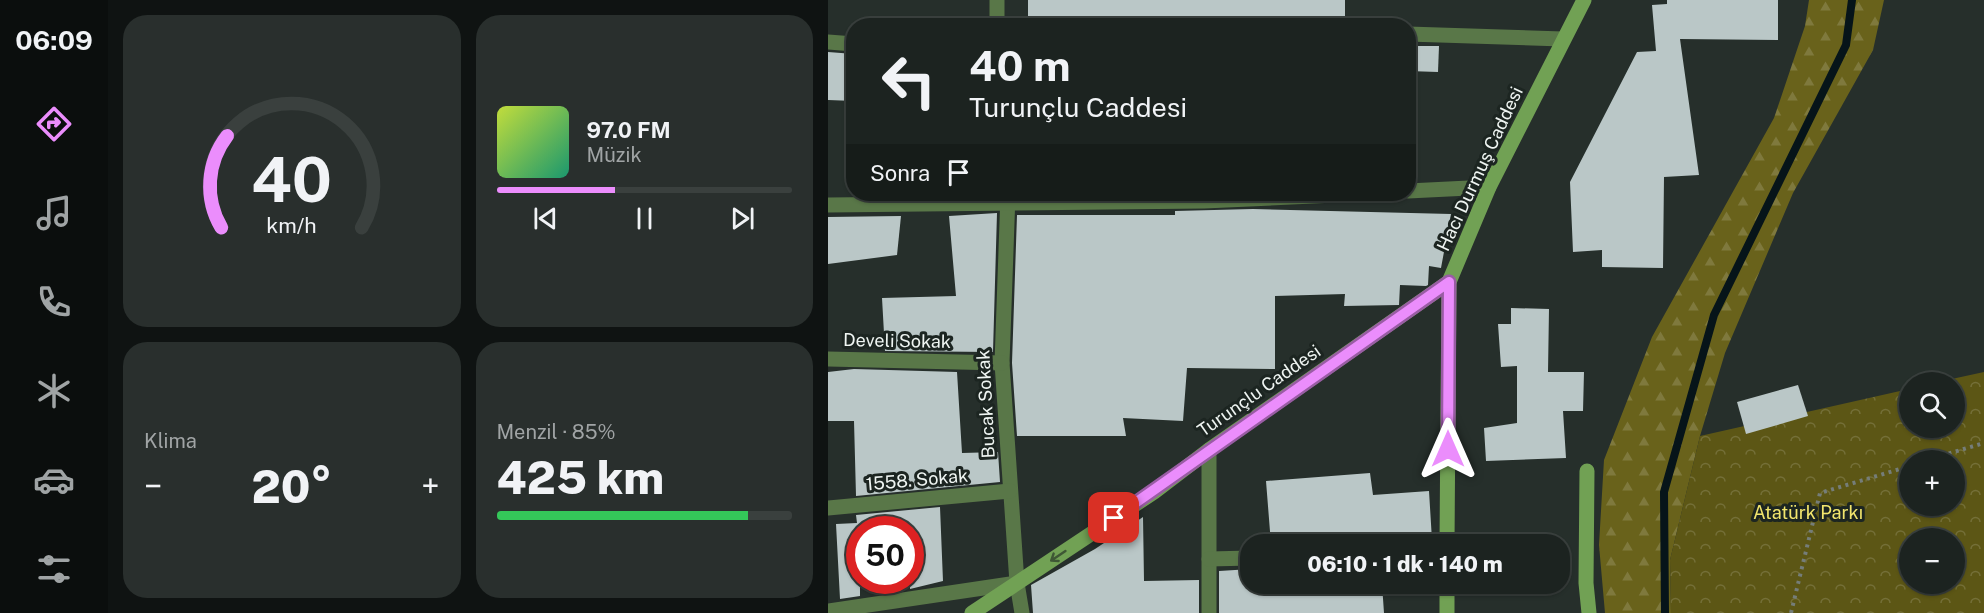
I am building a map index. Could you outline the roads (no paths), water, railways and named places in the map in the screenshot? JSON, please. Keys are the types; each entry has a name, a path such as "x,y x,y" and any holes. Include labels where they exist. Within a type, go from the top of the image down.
{"street":[{"path":"997,0 997,18"},
{"name":"Hacı Durmuş Caddesi","path":"1447,534 1449,282 1489,187 1584,0"},
{"path":"1416,34 1563,39"},
{"path":"828,42 846,43"},
{"path":"1416,191 1489,187"},
{"path":"828,205 931,201"},
{"name":"Bucak Sokak","path":"1008,201 1002,363 1017,583 1022,613"},
{"name":"Turunçlu Caddesi","path":"972,613 1154,492 1209,450 1449,282"},
{"name":"Develi Sokak","path":"828,359 1002,363"},
{"path":"1209,450 1209,613"},
{"path":"1587,471 1586,583 1589,613"},
{"name":"1558. Sokak","path":"828,508 1010,490"},
{"path":"1209,559 1240,558"},
{"path":"828,611 1017,583"},
{"path":"1447,594 1447,613"}],"waterway":[{"path":"1665,613 1664,492 1714,315 1846,45 1852,0"}],"park label":[{"name":"Atatürk Parkı","path":"1808,513"}]}
